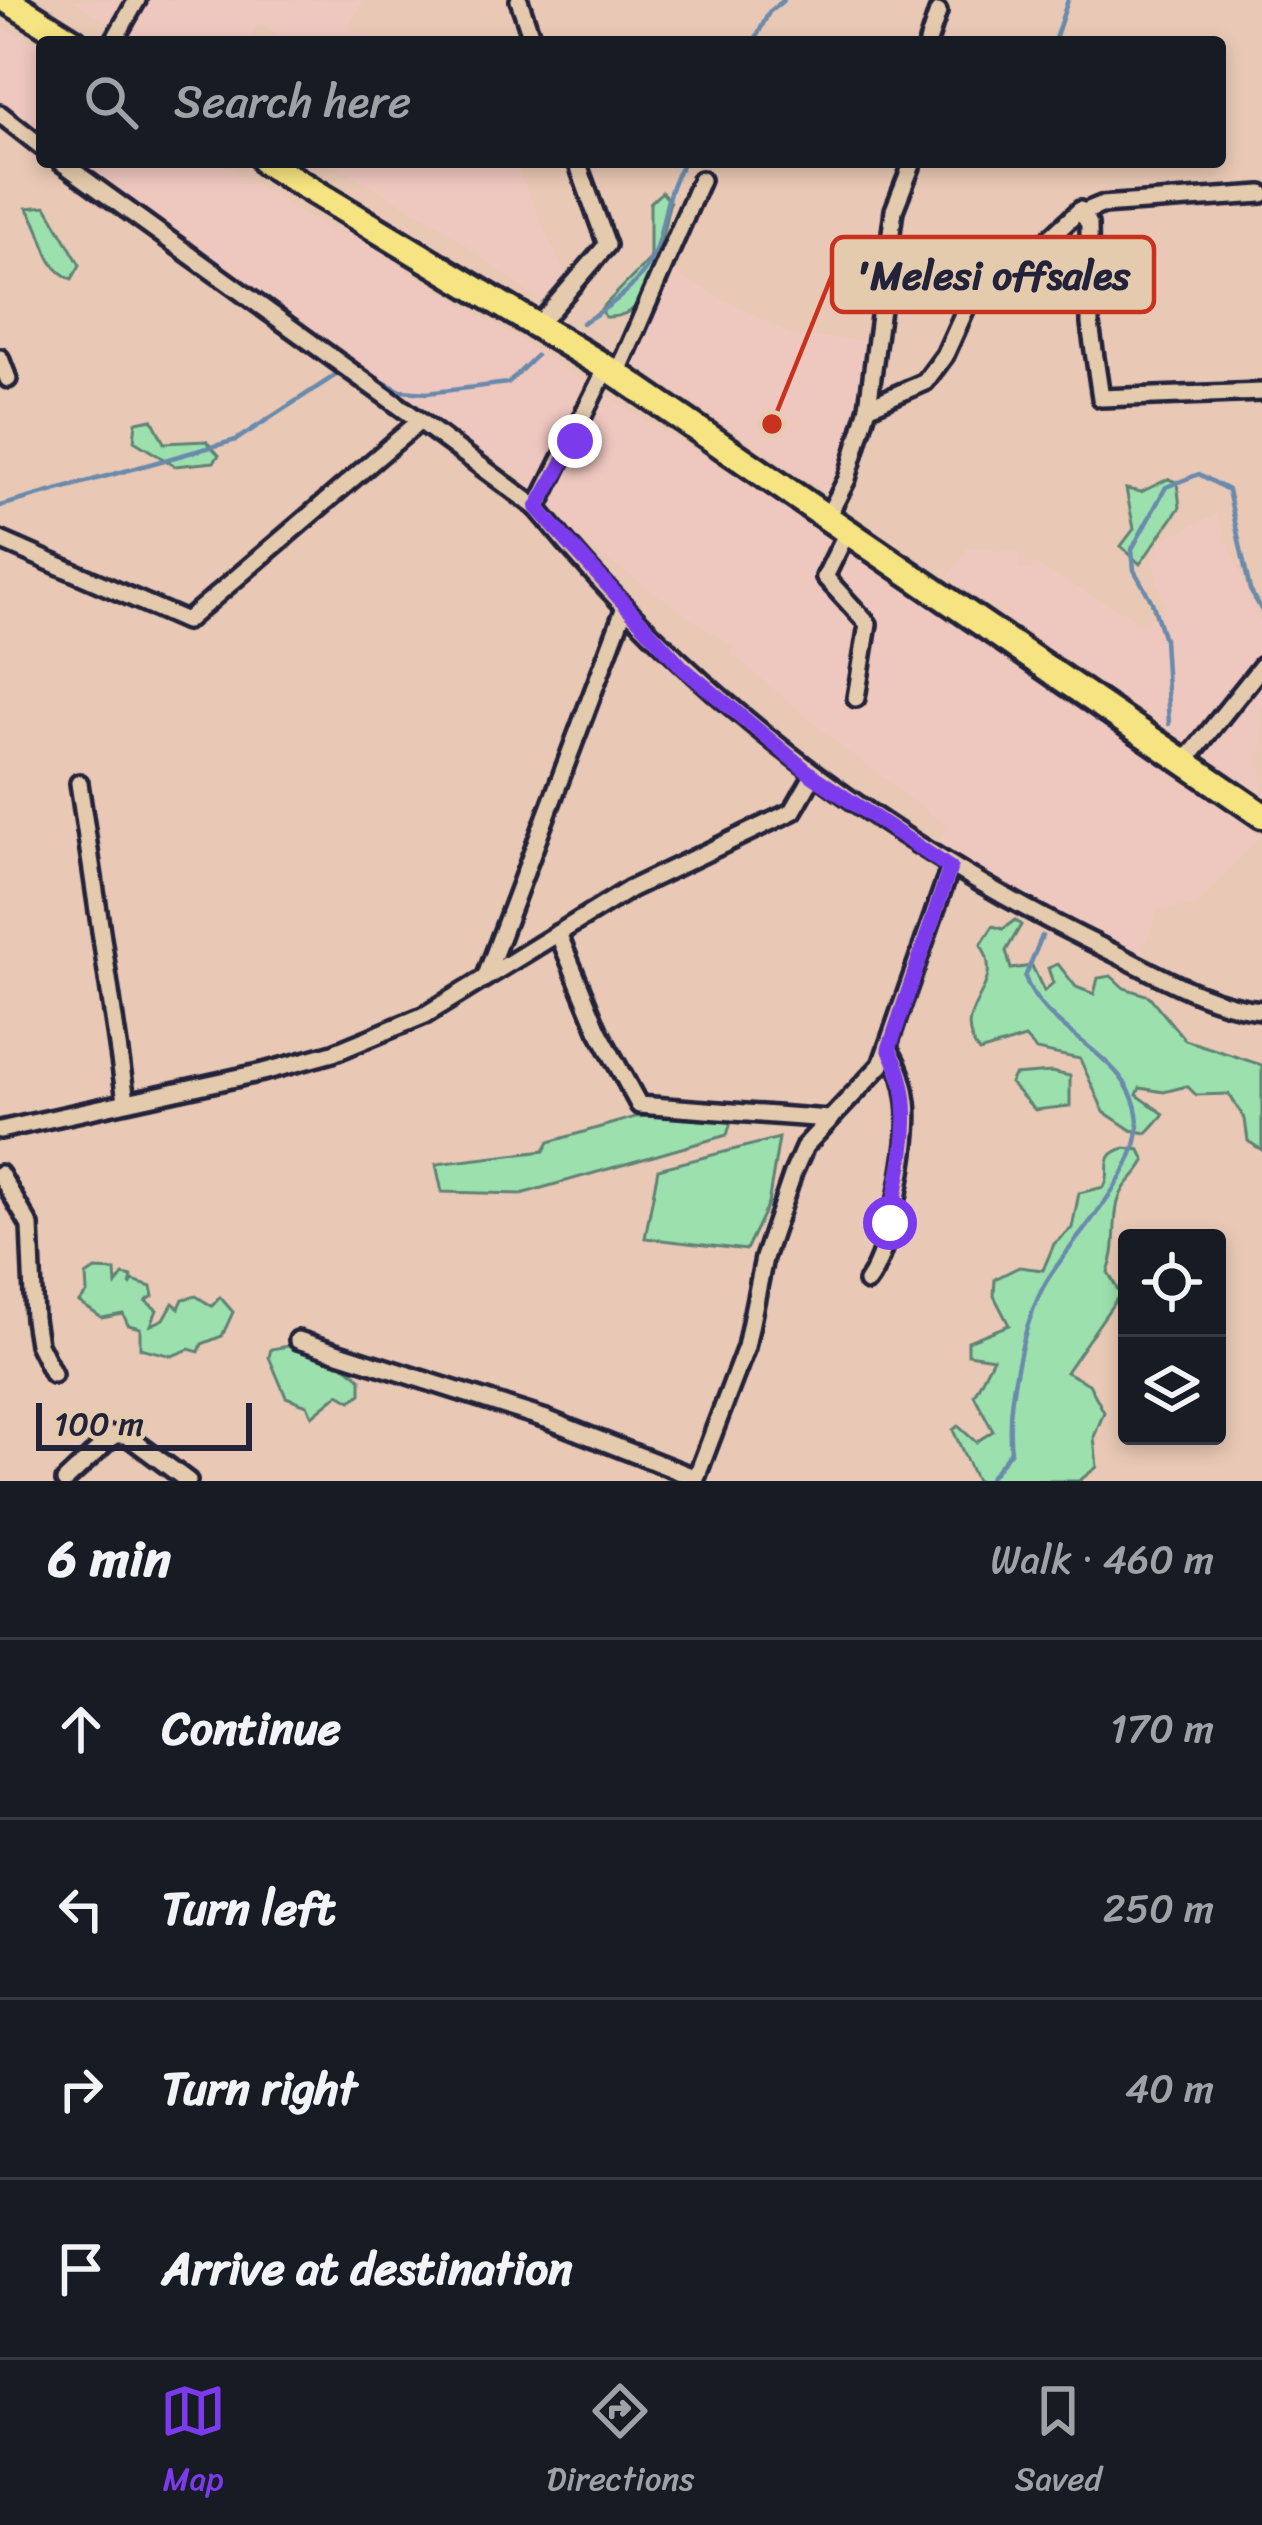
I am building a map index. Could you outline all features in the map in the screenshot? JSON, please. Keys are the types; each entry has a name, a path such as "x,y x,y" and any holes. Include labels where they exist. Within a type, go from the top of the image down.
{"main road":[{"path":"8,0 65,36"},
{"path":"275,168 539,324 1262,815"}],"street":[{"path":"116,36 137,0"},
{"path":"519,0 530,36"},
{"path":"930,36 938,12"},
{"path":"2,120 36,143"},
{"path":"69,168 537,508 683,668 813,776 950,868 1182,986 1240,1009 1262,1010"},
{"path":"539,324 607,245 579,168"},
{"path":"856,698 868,624 825,577 868,407 894,210 911,168"},
{"path":"537,508 611,372 701,180"},
{"path":"868,407 925,382 945,355 969,302 1012,273 1074,212 1101,205 1262,194"},
{"path":"1084,212 1091,246 1090,324 1101,398 1262,392"},
{"path":"0,358 8,379"},
{"path":"0,540 187,621 420,422"},
{"path":"486,976 625,607"},
{"path":"1185,762 1262,666"},
{"path":"0,1130 333,1053 458,1000 486,976 646,880 794,812 813,776"},
{"path":"80,783 126,1100"},
{"path":"298,1340 546,1419 695,1480 746,1347 764,1258 793,1173 805,1146 881,1065 950,868"},
{"path":"558,933 598,1030 639,1105 829,1119"},
{"path":"867,1282 883,1256 908,1107 902,1071 889,1049"},
{"path":"0,1174 30,1226 34,1319 53,1374"},
{"path":"65,1481 114,1435 126,1435 188,1481"}],"shaded area":[{"path":"71,0 363,0 349,27 365,36 281,36 258,23 250,36 129,36"},
{"path":"0,28 36,43 36,135 0,106"},
{"path":"81,168 229,168 332,232 339,226 862,557 1261,835 1198,905 1158,910 1139,962 934,848 948,827 837,743 731,653 734,648 568,532 539,491"},
{"path":"339,168 517,168 566,276 540,301 441,226"},
{"path":"661,266 792,335 870,341 852,444 828,494 616,352 639,319"},
{"path":"1217,514 1262,627 1262,794 948,578 968,547 1021,553 1019,570 1031,571 1033,563 1145,624 1165,611 1153,562 1161,540"}],"green space":[{"path":"662,192 670,202 647,292 637,306 605,317 601,309 650,259 650,203"},
{"path":"46,206 80,265 72,279 49,258 27,208"},
{"path":"152,419 164,443 206,441 219,455 214,462 175,466 134,441 136,422"},
{"path":"1168,479 1177,482 1180,507 1140,564 1121,546 1134,529 1126,489 1141,492"},
{"path":"1015,920 1021,925 1006,951 1011,969 1032,966 1044,991 1053,983 1048,968 1058,964 1076,987 1094,994 1098,978 1111,976 1124,988 1149,996 1185,1040 1262,1065 1262,1150 1248,1141 1245,1119 1229,1094 1196,1095 1187,1086 1164,1092 1140,1088 1137,1095 1164,1114 1147,1133 1131,1130 1104,1112 1080,1059 1036,1050 1025,1038 979,1052 969,1023 988,975 981,945 993,926 1003,929"},
{"path":"1051,1072 1070,1076 1070,1106 1035,1110 1010,1083 1014,1075"},
{"path":"669,1115 731,1122 727,1135 521,1194 442,1192 436,1164 544,1151 549,1142 635,1117"},
{"path":"779,1138 768,1204 746,1250 645,1238 658,1169"},
{"path":"1140,1150 1145,1161 1123,1190 1116,1211 1108,1272 1118,1297 1066,1372 1089,1384 1104,1412 1094,1437 1097,1467 1079,1481 976,1481 953,1430 958,1426 976,1442 993,1431 974,1395 993,1358 968,1354 968,1341 1009,1325 994,1296 995,1279 1019,1267 1043,1270 1054,1244 1072,1228 1079,1193 1104,1187 1109,1159 1116,1151"},
{"path":"95,1270 115,1271 116,1285 123,1275 132,1277 130,1286 133,1281 151,1287 153,1296 146,1301 157,1310 151,1325 164,1319 173,1303 179,1308 183,1299 196,1296 212,1306 220,1297 233,1312 222,1336 202,1344 199,1352 189,1349 172,1356 140,1348 140,1328 128,1325 123,1314 102,1318 79,1302 87,1293 86,1276"},
{"path":"294,1345 354,1372 361,1379 361,1394 351,1401 339,1394 312,1416 307,1405 286,1397 269,1357 271,1349"}],"waterway":[{"path":"757,36 769,12 784,0"},
{"path":"1056,36 1068,0"},
{"path":"582,323 624,293 650,263 681,168"},
{"path":"352,366 401,391 427,393 508,383 536,356"},
{"path":"0,506 236,440 342,371"},
{"path":"1169,724 1164,639 1152,602 1134,570 1132,549 1166,487 1199,474 1228,490 1250,590 1262,611"},
{"path":"987,1481 1011,1451 1013,1388 1038,1299 1115,1186 1135,1145 1138,1126 1134,1101 1123,1081 1051,1015 1025,977 1042,936"}],"place":[{"name":"'Melesi offsales","path":"772,424"}],"route":[{"path":"575,441 537,508 561,537 683,668 813,776 834,785 950,868 889,1049 902,1071 908,1107 890,1223"}]}
